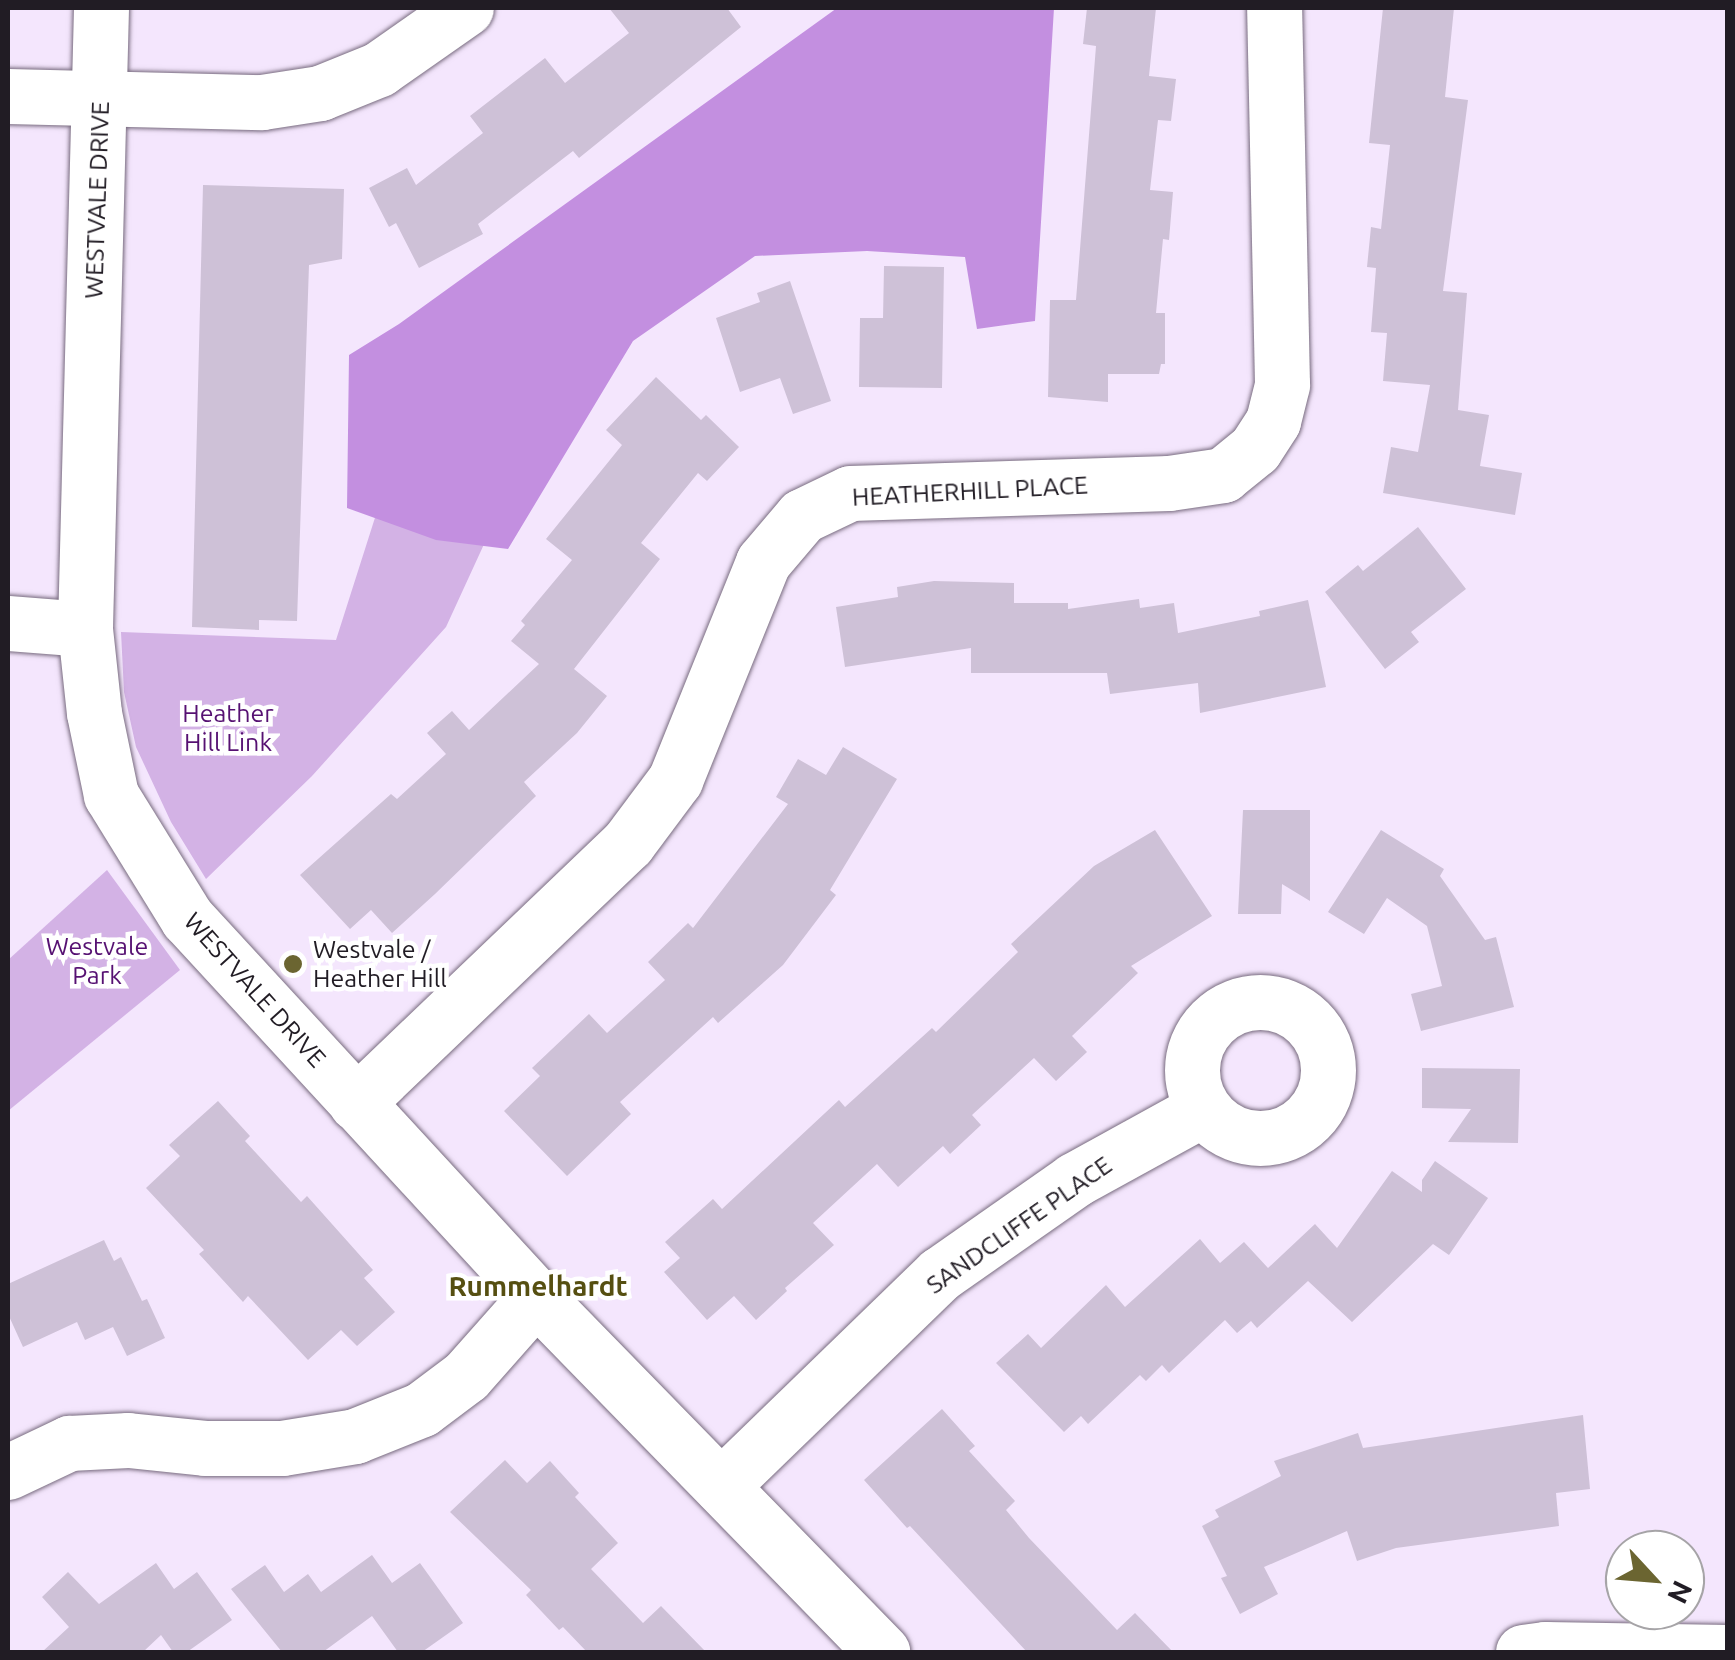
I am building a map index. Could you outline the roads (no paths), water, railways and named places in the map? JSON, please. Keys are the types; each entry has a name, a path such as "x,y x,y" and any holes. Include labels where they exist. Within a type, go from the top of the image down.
{"street":[{"name":"WESTVALE DRIVE","path":"101,8 85,629 94,714 112,795 187,918 536,1297 882,1652"},
{"path":"8,96 262,102 320,93 379,69 466,8"},
{"name":"HEATHERHILL PLACE","path":"356,1102 628,843 675,780 763,562 802,516 850,493 1169,484 1223,475 1255,449 1272,421 1282,384 1274,8"},
{"path":"8,623 85,629"},
{"name":"SANDCLIFFE PLACE","path":"721,1486 940,1274 1074,1180 1203,1109"},
{"path":"8,1472 69,1443 128,1440 206,1448 282,1448 355,1436 422,1408 466,1376 536,1297"},
{"path":"1523,1652 1545,1648 1728,1652"}],"place":[{"name":"Westvale / Heather Hill","path":"293,964"}],"district":[{"name":"Rummelhardt","path":"538,1286"}],"park label":[{"name":"Heather Hill Link","path":"228,728"},
{"name":"Westvale Park","path":"97,962"}]}
